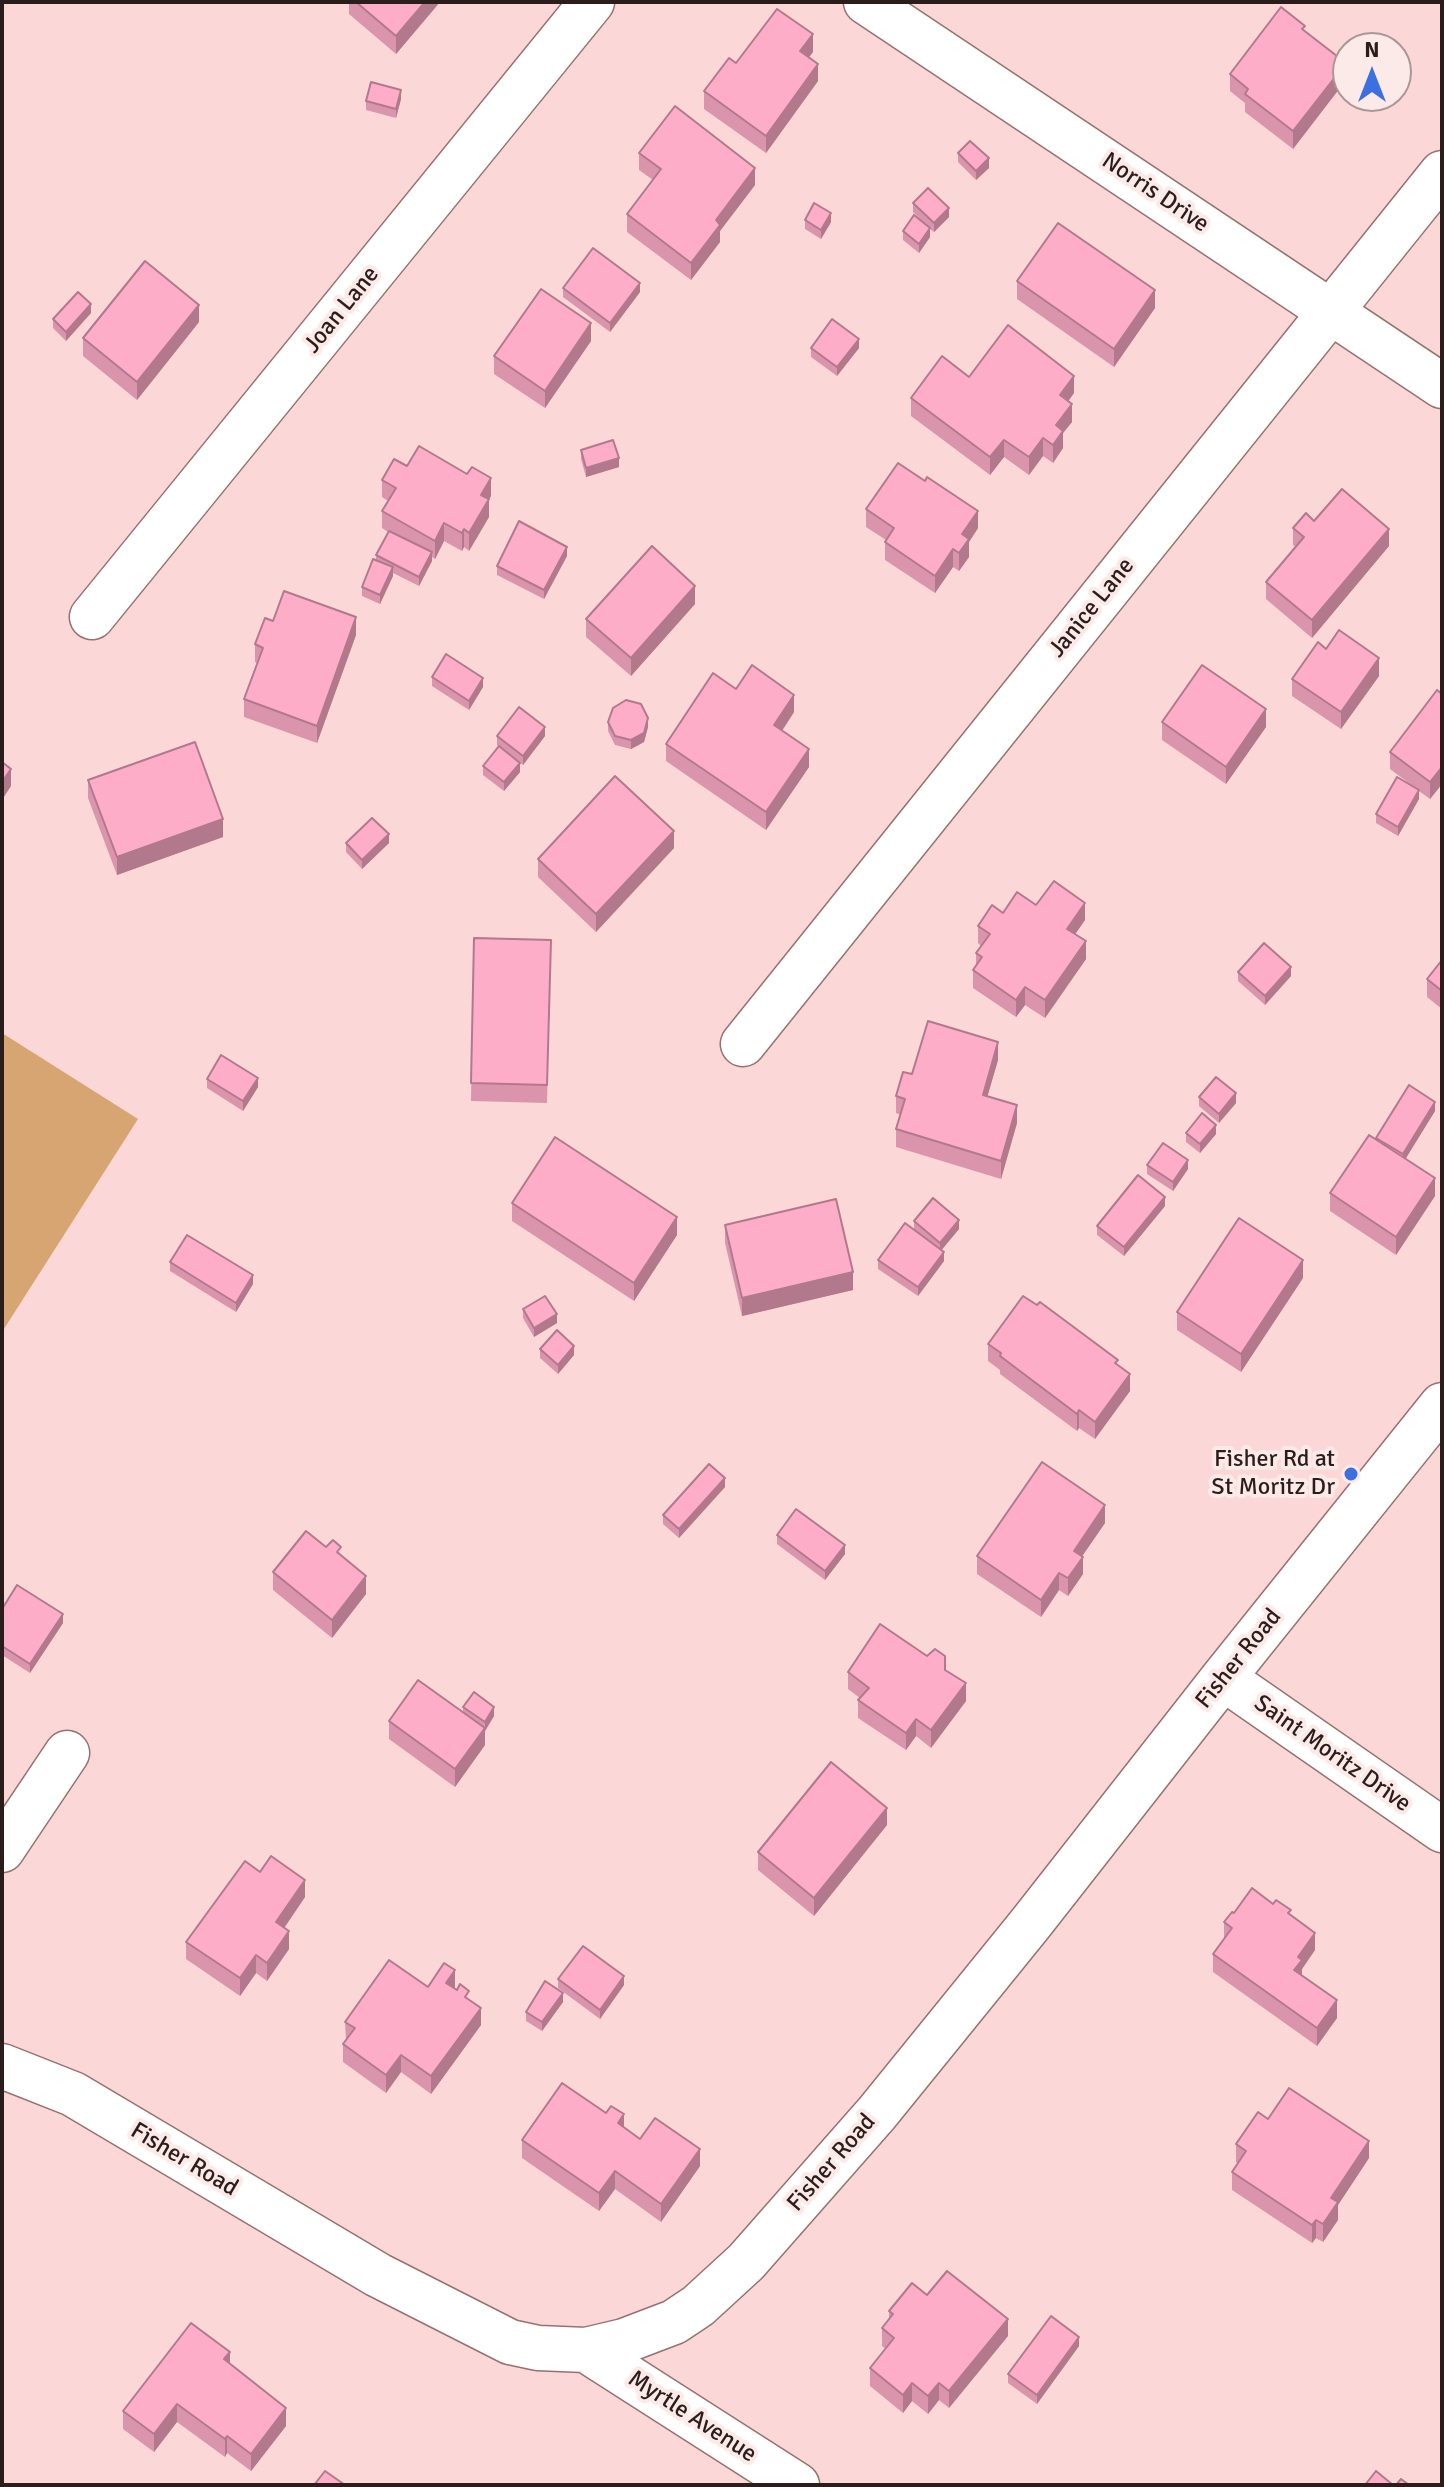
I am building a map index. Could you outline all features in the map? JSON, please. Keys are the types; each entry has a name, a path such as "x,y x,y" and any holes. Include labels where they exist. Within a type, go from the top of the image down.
{"street":[{"name":"Joan Lane","path":"92,617 592,2"},
{"name":"Norris Drive","path":"866,2 1442,386"},
{"name":"Janice Lane","path":"743,1044 1442,173"},
{"name":"Fisher Road","path":"2,2066 73,2094 378,2275 510,2342 538,2348 586,2350 647,2334 674,2322 698,2306 746,2262 877,2113 1442,1405"},
{"name":"Saint Moritz Drive","path":"1223,1678 1442,1830"},
{"path":"2,1850 67,1753"},
{"name":"Myrtle Avenue","path":"586,2350 797,2485"}],"shaded area":[{"path":"2,1033 138,1119 2,1332"}],"building":[{"path":"356,2 425,2 396,36"},
{"path":"1281,7 1305,26 1302,29 1332,52 1332,81 1293,131 1245,94 1248,89 1230,74"},
{"path":"777,9 813,34 800,51 818,64 766,136 704,91 729,58 736,63"},
{"path":"371,82 401,90 396,109 366,101"},
{"path":"675,106 755,168 716,220 720,225 691,263 627,214 661,169 639,153"},
{"path":"970,141 989,158 976,171 958,153"},
{"path":"928,188 949,208 934,223 913,203"},
{"path":"814,203 831,213 821,230 805,220"},
{"path":"914,215 930,228 919,244 903,231"},
{"path":"1058,223 1155,290 1114,349 1017,281"},
{"path":"593,248 640,283 610,323 563,288"},
{"path":"145,261 199,305 137,382 83,338"},
{"path":"541,289 591,323 545,391 494,356"},
{"path":"78,292 91,304 66,332 53,319"},
{"path":"832,319 859,339 837,367 811,348"},
{"path":"1008,325 1074,376 1060,395 1072,404 1056,425 1063,431 1053,445 1043,438 1029,457 1004,440 990,457 911,398 942,356 969,377"},
{"path":"613,440 619,458 586,468 581,450"},
{"path":"419,446 467,474 472,467 491,478 481,495 489,499 469,533 464,529 462,533 444,523 435,541 382,511 396,488 382,480 394,459 407,466"},
{"path":"898,463 925,481 927,477 978,511 962,534 969,539 959,553 953,549 935,576 885,542 894,528 866,509"},
{"path":"1342,489 1389,529 1312,620 1266,582 1304,537 1293,528 1306,513 1314,521"},
{"path":"519,521 567,547 544,590 497,566"},
{"path":"389,531 432,552 419,577 376,555"},
{"path":"652,546 695,586 631,658 586,619"},
{"path":"373,559 393,567 380,595 362,587"},
{"path":"284,591 356,617 317,726 244,699 263,648 255,644 265,618 273,621"},
{"path":"1339,630 1379,658 1341,712 1292,679 1318,642 1326,649"},
{"path":"446,654 483,678 469,701 432,677"},
{"path":"752,665 794,695 774,725 809,749 766,812 666,744 713,673 736,689"},
{"path":"1202,665 1266,709 1226,767 1162,722"},
{"path":"1437,690 1442,694 1442,767 1430,782 1390,752"},
{"path":"626,700 641,704 648,718 644,733 631,740 615,736 608,722 613,708"},
{"path":"519,707 545,727 523,756 497,736"},
{"path":"195,742 223,819 117,857 88,780"},
{"path":"499,746 520,763 504,782 483,766"},
{"path":"2,762 11,769 2,782"},
{"path":"615,776 674,831 596,914 538,859"},
{"path":"1397,777 1419,790 1398,827 1376,814"},
{"path":"372,818 389,834 362,860 346,843"},
{"path":"1054,881 1085,903 1067,929 1086,941 1045,1000 1025,987 1016,1000 973,970 982,957 976,953 990,934 978,926 992,905 1003,913 1017,892 1036,905"},
{"path":"474,938 551,940 547,1085 471,1083"},
{"path":"1264,943 1291,967 1265,996 1238,972"},
{"path":"1442,960 1442,991 1427,979"},
{"path":"928,1021 998,1042 983,1095 1017,1105 1001,1161 896,1129 905,1099 896,1096 903,1072 912,1074"},
{"path":"221,1055 258,1078 243,1101 207,1079"},
{"path":"1216,1077 1236,1093 1219,1114 1199,1097"},
{"path":"1409,1085 1435,1102 1403,1154 1376,1138"},
{"path":"1202,1113 1216,1125 1200,1144 1186,1133"},
{"path":"1369,1135 1435,1178 1396,1237 1330,1193"},
{"path":"555,1137 677,1217 634,1283 512,1203"},
{"path":"1163,1143 1188,1160 1173,1182 1147,1165"},
{"path":"1138,1175 1165,1197 1124,1247 1097,1226"},
{"path":"933,1198 959,1220 940,1243 914,1221"},
{"path":"836,1199 853,1272 742,1298 725,1225"},
{"path":"1239,1218 1303,1260 1241,1354 1177,1312"},
{"path":"905,1223 944,1252 918,1287 878,1260"},
{"path":"187,1235 253,1275 236,1303 170,1262"},
{"path":"545,1296 557,1314 534,1328 523,1309"},
{"path":"1023,1296 1037,1305 1040,1302 1118,1360 1115,1363 1130,1374 1095,1422 1079,1410 1077,1414 988,1344"},
{"path":"557,1330 574,1346 558,1365 540,1349"},
{"path":"1042,1462 1105,1505 1074,1551 1083,1557 1068,1578 1059,1573 1041,1600 977,1556"},
{"path":"709,1464 725,1478 679,1529 663,1515"},
{"path":"796,1509 845,1545 825,1571 777,1535"},
{"path":"306,1531 326,1547 333,1540 341,1547 337,1552 366,1576 332,1620 273,1572"},
{"path":"17,1585 63,1614 30,1664 2,1646 2,1609"},
{"path":"880,1624 927,1656 935,1649 945,1656 945,1670 966,1683 931,1730 916,1719 906,1733 858,1700 869,1688 848,1672"},
{"path":"418,1680 485,1728 455,1769 389,1721"},
{"path":"474,1692 494,1707 485,1722 463,1707"},
{"path":"831,1762 887,1808 814,1898 758,1852"},
{"path":"271,1856 305,1880 276,1922 289,1931 267,1963 256,1955 240,1978 186,1942 245,1861 260,1872"},
{"path":"1252,1888 1273,1904 1276,1900 1291,1910 1288,1913 1315,1933 1298,1957 1302,1960 1294,1970 1337,2000 1317,2028 1213,1954 1232,1928 1224,1922"},
{"path":"583,1946 624,1976 600,2010 558,1979"},
{"path":"389,1960 428,1987 444,1963 455,1970 446,1983 457,1990 460,1984 469,1991 465,1997 481,2008 431,2076 401,2055 386,2075 343,2044 355,2028 345,2022"},
{"path":"545,1981 563,1993 542,2022 526,2012"},
{"path":"562,2083 606,2113 611,2106 624,2114 618,2123 640,2139 655,2118 700,2149 661,2204 615,2171 599,2193 522,2140"},
{"path":"1289,2088 1369,2141 1331,2198 1338,2202 1323,2224 1316,2220 1312,2225 1232,2172 1246,2151 1236,2144 1258,2112 1268,2119"},
{"path":"947,2271 1008,2319 949,2391 939,2383 928,2396 912,2383 903,2395 870,2368 894,2338 882,2328 893,2314 889,2311 912,2283 927,2295"},
{"path":"1051,2316 1079,2337 1037,2395 1008,2374"},
{"path":"191,2323 230,2352 224,2359 286,2408 251,2454 177,2404 154,2434 123,2411"},
{"path":"325,2471 345,2485 314,2485"},
{"path":"1376,2471 1393,2485 1365,2485"}],"place":[{"name":"Fisher Rd at St Moritz Dr","path":"1351,1474"}]}
